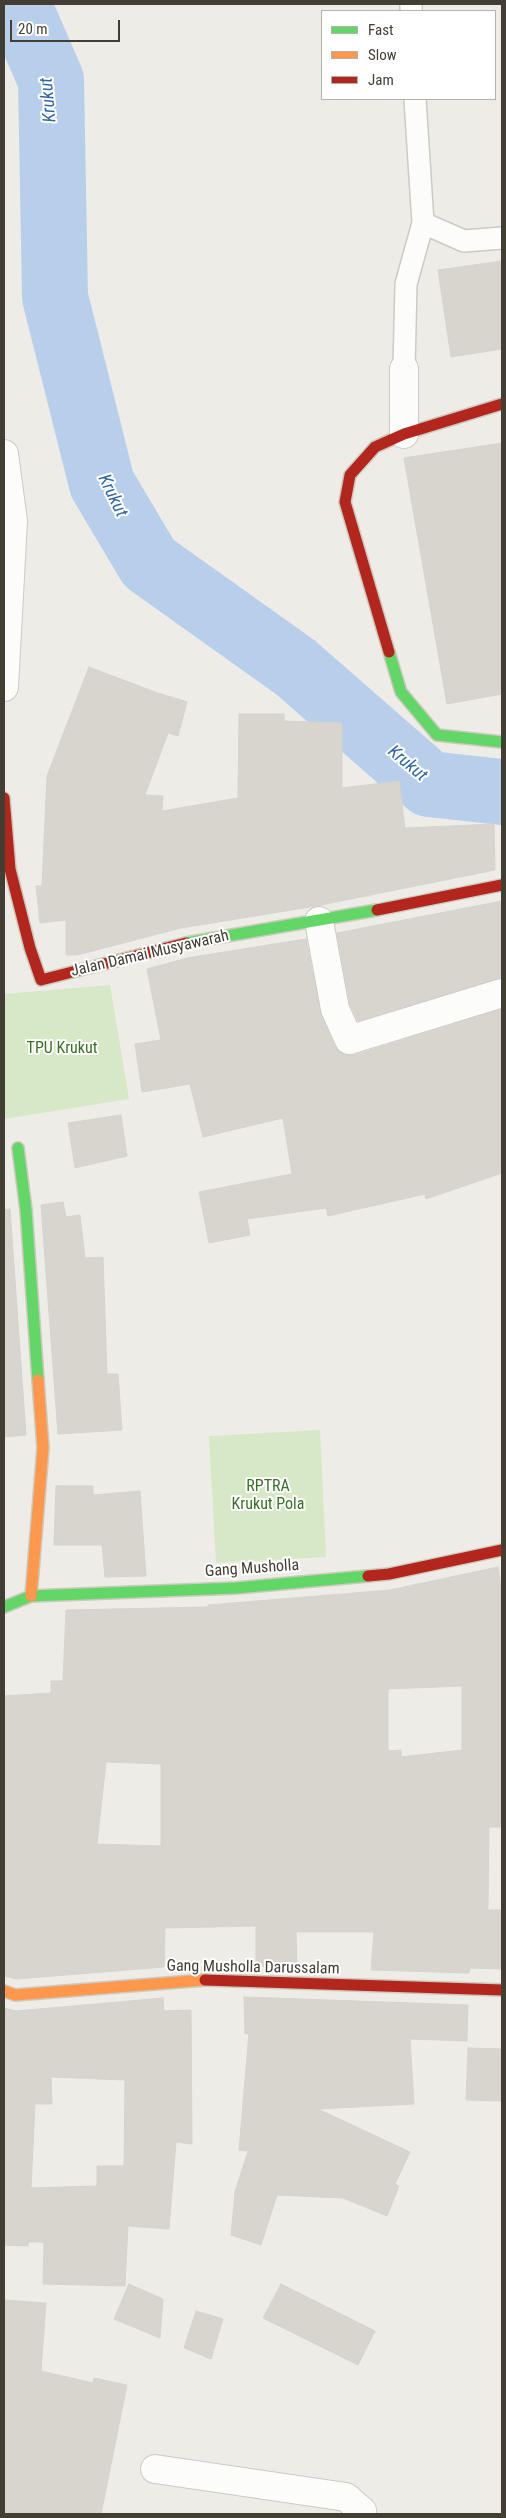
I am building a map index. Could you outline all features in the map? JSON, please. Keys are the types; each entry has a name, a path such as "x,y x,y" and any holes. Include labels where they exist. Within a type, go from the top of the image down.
{"street":[{"path":"404,369 404,434"},
{"path":"502,404 404,434 374,448 350,475 345,502 401,692 437,735 502,742"},
{"path":"4,454 8,522 4,687"},
{"name":"Jalan Damai Musyawarah","path":"4,798 10,869 30,948 41,980 184,943 319,920 502,885"},
{"path":"319,920 335,1010 349,1040 502,993"},
{"path":"18,1148 26,1210 43,1448 31,1596"},
{"name":"Gang Musholla","path":"4,1607 31,1596 236,1588 389,1574 502,1550"},
{"name":"Gang Musholla Darussalam","path":"4,1991 15,1994 192,1980 502,1990"},
{"path":"155,2469 346,2497 362,2511 361,2514"}],"lane":[{"path":"404,369 406,284 423,224 415,100"},
{"path":"423,224 464,241 502,238"}],"green space":[{"name":"TPU Krukut","path":"110,985 129,1099 4,1119 4,994"},
{"name":"RPTRA Krukut Pola","path":"320,1430 326,1557 216,1563 209,1436"}],"building":[{"path":"502,261 502,349 451,357 438,270"},
{"path":"502,443 502,694 447,704 404,458"},
{"path":"89,667 187,702 178,736 168,733 145,795 163,796 162,811 238,798 239,714 284,714 284,721 342,723 342,788 399,781 405,828 494,824 495,870 316,906 181,928 77,955 66,955 66,920 40,923 36,886 42,886 47,776"},
{"path":"502,901 502,978 358,1021 350,1004 337,933"},
{"path":"306,939 321,1015 335,1047 346,1055 354,1055 502,1009 502,1173 426,1199 425,1194 328,1216 326,1208 247,1219 250,1235 209,1243 199,1192 292,1174 283,1118 203,1137 190,1084 142,1092 135,1044 161,1040 147,969 187,958"},
{"path":"121,1115 127,1156 75,1168 68,1123"},
{"path":"63,1202 66,1217 80,1215 85,1258 103,1257 107,1374 118,1374 122,1430 58,1434 41,1205"},
{"path":"10,1209 26,1435 4,1437 4,1210"},
{"path":"56,1486 93,1486 93,1495 140,1491 146,1576 105,1577 102,1545 54,1545"},
{"path":"498,1567 502,1595 502,1827 489,1827 488,1910 502,1910 502,1969 470,1968 469,1973 371,1970 374,1932 296,1932 297,1968 256,1966 256,1926 165,1928 164,1967 17,1979 4,1976 4,1696 51,1693 51,1681 63,1681 66,1610 208,1607 208,1605 390,1590","holes":["462,1686 462,1750 401,1757 401,1750 388,1751 388,1689","106,1762 161,1764 161,1846 97,1844"]},
{"path":"244,1997 468,2005 467,2041 410,2039 414,2104 318,2109 410,2152 395,2184 399,2186 387,2216 343,2198 277,2195 261,2245 231,2235 235,2192 248,2151 239,2150 249,2033 245,2034"},
{"path":"163,1998 164,2011 191,2010 192,2144 176,2142 169,2229 128,2226 125,2286 43,2284 44,2242 28,2242 28,2246 4,2245 4,2008 16,2011","holes":["51,2077 125,2080 124,2166 97,2166 97,2186 31,2188 35,2104 52,2104"]},
{"path":"468,2048 502,2049 502,2101 466,2100"},
{"path":"129,2284 163,2299 160,2338 114,2319"},
{"path":"281,2284 375,2331 358,2365 263,2318"},
{"path":"4,2300 46,2303 41,2371 93,2383 94,2378 127,2385 101,2514 4,2514"},
{"path":"196,2311 223,2319 211,2359 184,2348"}],"waterway":[{"name":"Krukut","path":"18,4 51,80 55,297 102,484 149,563 295,667 429,784 502,792"}],"traffic: fast":[{"path":"389,652 401,692 437,735 502,742"},
{"path":"186,943 377,910"},
{"path":"18,1148 26,1210 38,1380"},
{"path":"4,1607 31,1596 236,1588 368,1576"}],"traffic: slow":[{"path":"31,1596 43,1448 38,1380"},
{"path":"4,1991 15,1995 205,1980"}],"traffic: jam":[{"path":"389,652 345,502 350,475 375,447 404,434 502,404"},
{"path":"4,798 10,869 30,948 41,980 186,943"},
{"path":"377,910 502,885"},
{"path":"368,1576 389,1574 502,1550"},
{"path":"205,1980 502,1990"}]}
